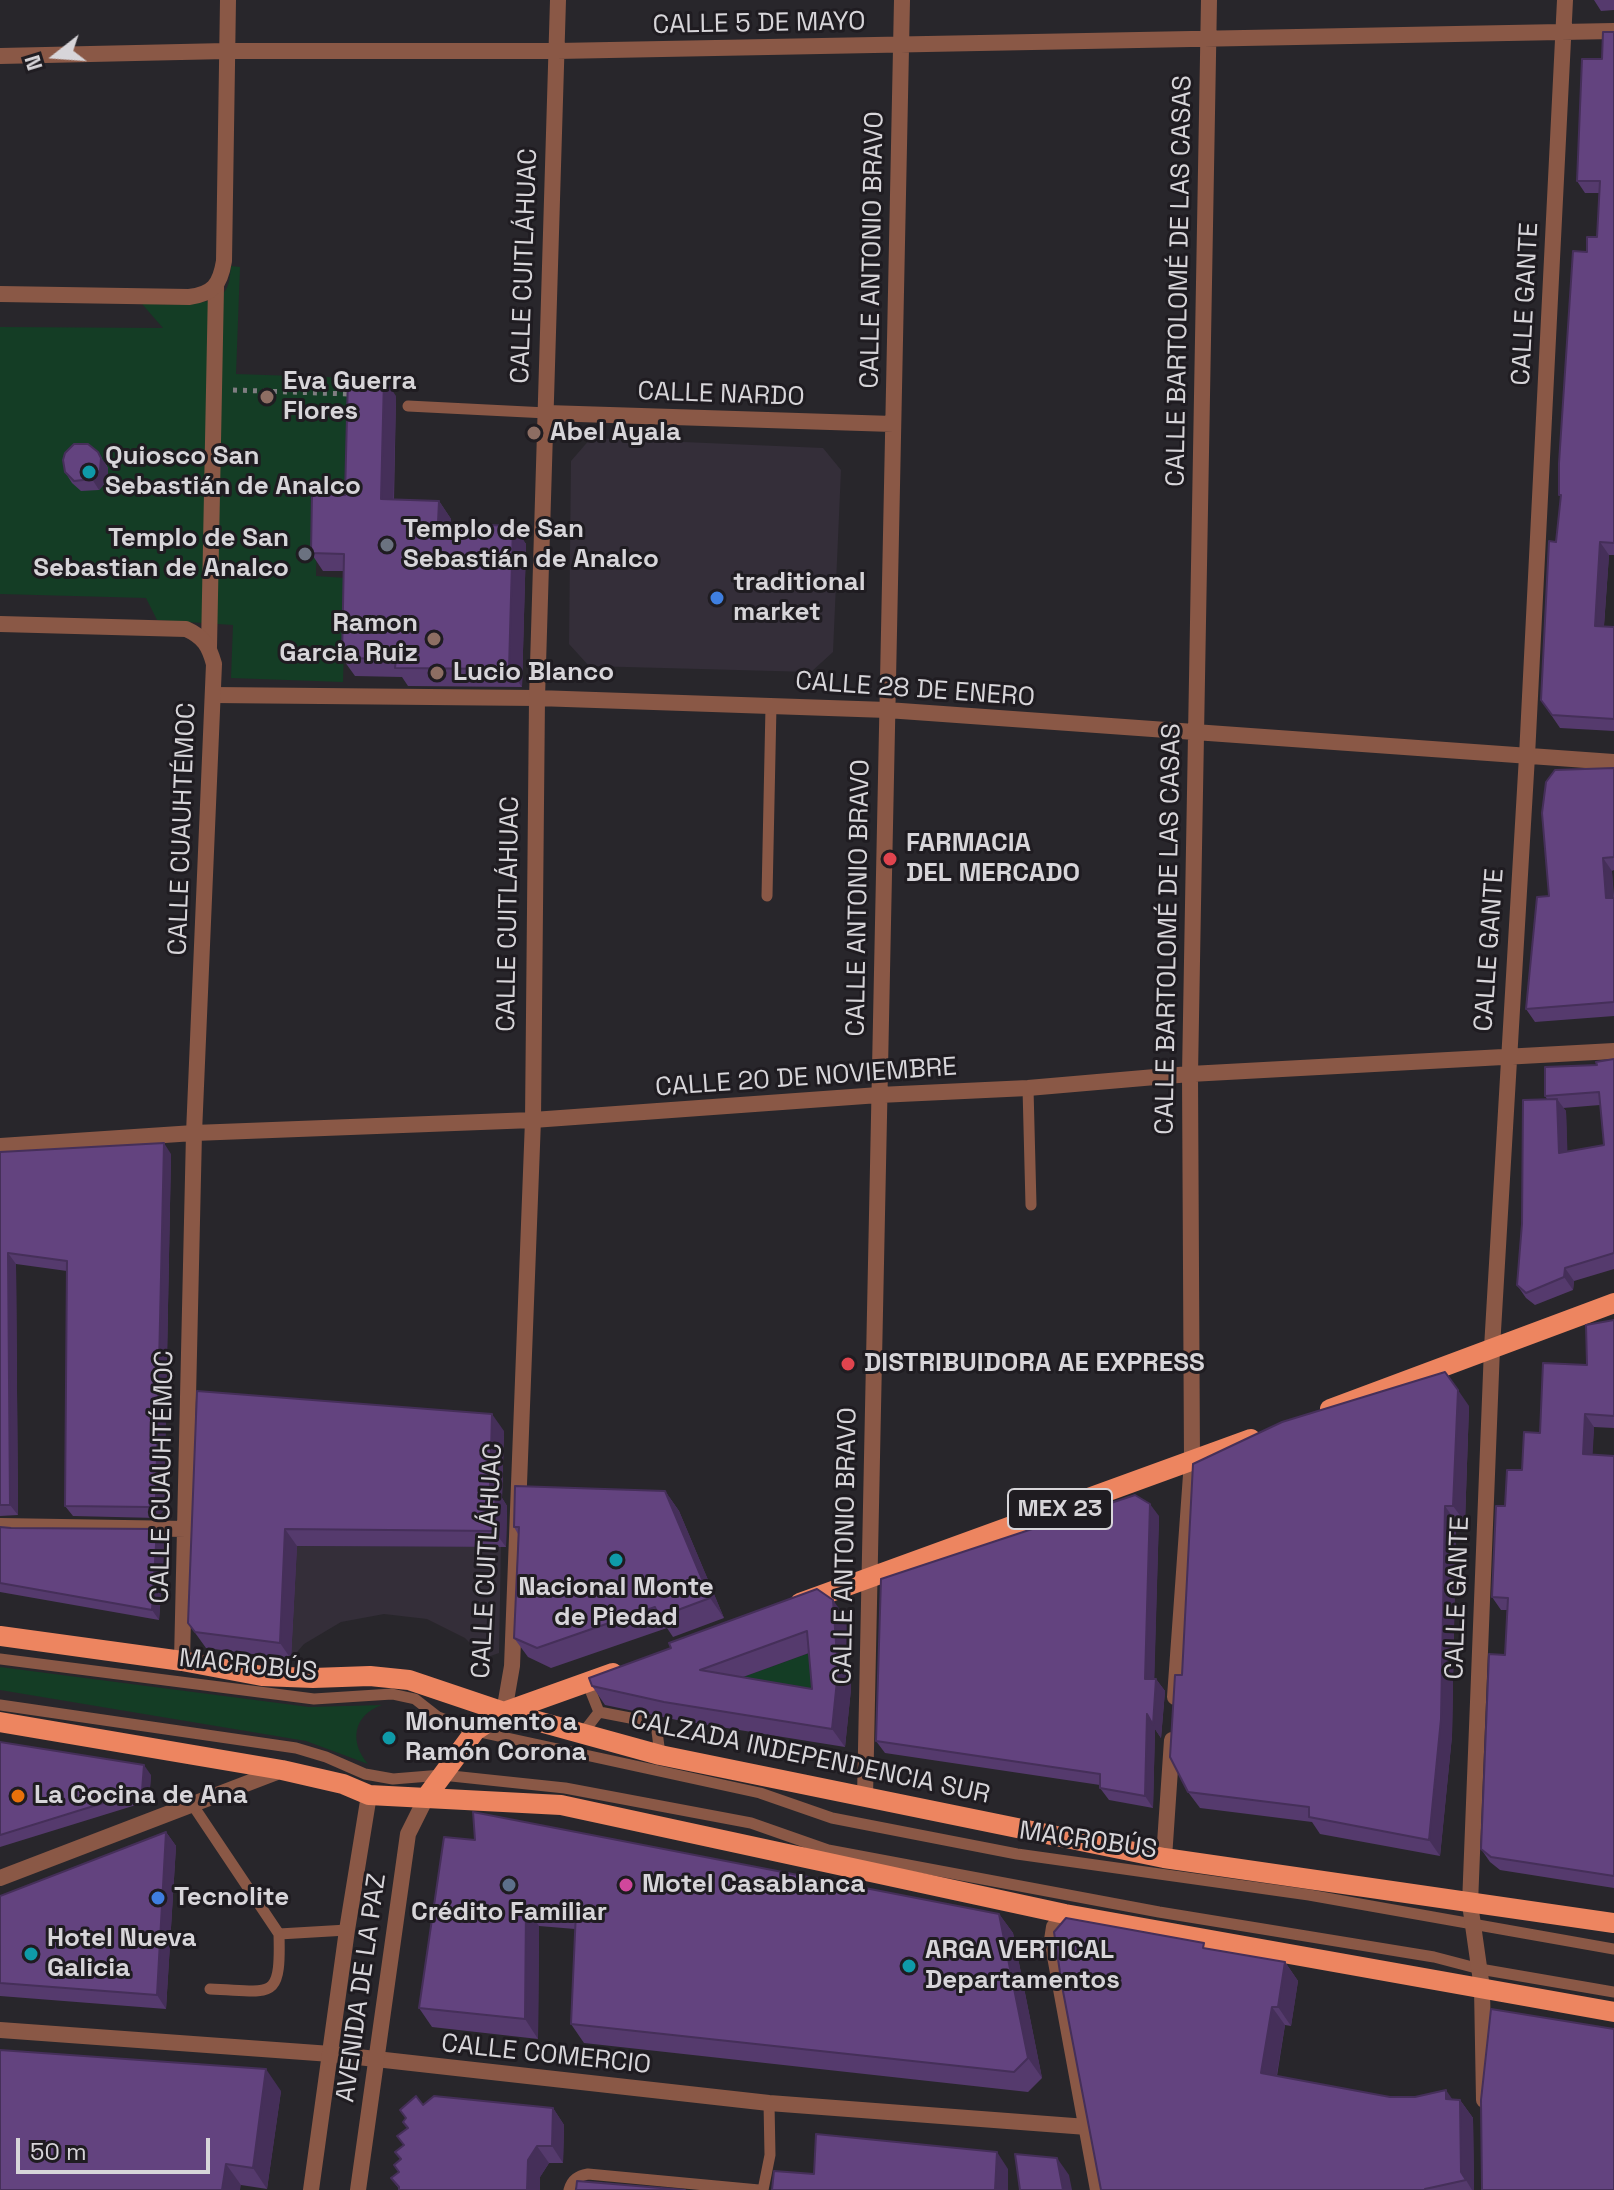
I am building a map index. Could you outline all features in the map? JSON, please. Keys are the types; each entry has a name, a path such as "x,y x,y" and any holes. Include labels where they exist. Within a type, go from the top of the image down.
{"main road":[{"path":"1306,1418 1614,1303"},
{"name":"MEX 23","path":"780,1611 1263,1434"},
{"name":"CALZADA INDEPENDENCIA SUR","path":"0,1636 182,1661 262,1676 370,1676 409,1680 504,1712 660,1755 1164,1858 1614,1923"},
{"path":"504,1712 632,1666"},
{"name":"CALLE CUITLÁHUAC","path":"427,1796 475,1731 504,1712"},
{"path":"0,1722 282,1770 343,1784 369,1795 561,1805 1065,1914 1481,1978 1614,2012"}],"street":[{"name":"CALLE CUAUHTÉMOC","path":"182,1661 194,1133 214,664 209,647 216,287 224,261 228,0"},
{"name":"CALLE CUITLÁHUAC","path":"504,1712 512,1666 533,1120 537,698 558,0"},
{"name":"CALLE ANTONIO BRAVO","path":"865,1797 902,0"},
{"name":"CALLE BARTOLOMÉ DE LAS CASAS","path":"1164,1858 1192,1461 1190,1074 1209,0"},
{"name":"CALLE GANTE","path":"1484,2112 1481,1978 1470,1904 1492,1348 1527,756 1565,0"},
{"name":"CALLE 5 DE MAYO","path":"0,56 226,51 557,51 901,46 1614,31"},
{"path":"0,294 189,297 204,295 216,287"},
{"name":"CALLE NARDO","path":"547,413 893,424"},
{"path":"0,624 186,629 200,635 209,647"},
{"name":"CALLE 28 DE ENERO","path":"213,695 537,698 887,710 1614,762"},
{"name":"CALLE 20 DE NOVIEMBRE","path":"0,1146 194,1133 533,1120 879,1095 1028,1088 1190,1074 1614,1051"},
{"path":"0,1526 186,1529"},
{"path":"0,1878 282,1770"},
{"name":"AVENIDA DE LA PAZ","path":"311,2190 369,1795"},
{"name":"AVENIDA DE LA PAZ","path":"358,2190 408,1834 427,1796"},
{"path":"1065,1914 1054,1927 1052,1940 1098,2190"},
{"name":"CALLE COMERCIO","path":"0,2030 331,2054 769,2103 1087,2127"}],"lane":[{"path":"408,406 547,413"},
{"path":"767,896 771,706"},
{"path":"1028,1088 1031,1205"},
{"name":"MACROBÚS","path":"0,1659 314,1699 392,1694 415,1699 438,1717 475,1731 760,1793 832,1818 1017,1854 1309,1895 1614,1949"},
{"path":"587,1682 599,1712"},
{"name":"MACROBÚS","path":"0,1705 296,1748 365,1774 393,1779 442,1775 565,1788 751,1823 828,1850 1159,1912 1434,1957 1481,1978 1614,1992"},
{"path":"582,1734 599,1712"},
{"path":"599,1712 656,1723 660,1755"},
{"path":"192,1804 279,1934 280,1971 277,1981 270,1988 260,1991 210,1989"},
{"path":"279,1934 347,1930"},
{"path":"569,2190 571,2183 579,2176 588,2174 761,2190 770,2155 769,2103"}],"path":[{"path":"214,390 348,394"}],"shaded area":[{"path":"591,438 823,448 841,470 833,652 811,672 589,666 569,644 571,461"},
{"path":"297,1546 501,1547 499,1653 485,1658 465,1638 427,1619 384,1614 341,1622 304,1644 291,1659"}],"green space":[{"path":"231,266 240,267 236,374 354,378 349,508 317,508 316,576 346,578 343,682 231,678 233,625 157,620 146,598 0,594 0,327 163,328 142,304 198,303 218,297 228,285"},
{"path":"815,1651 821,1707 737,1679"},
{"path":"0,1667 309,1707 382,1705 365,1715 357,1730 358,1747 368,1764 306,1741 0,1690"}],"building":[{"path":"1603,32 1614,32 1614,543 1600,542 1595,626 1614,627 1614,719 1552,715 1541,700 1549,541 1556,542 1561,495 1559,463 1573,251 1587,252 1587,237 1597,237 1600,181 1577,181 1582,59 1602,59"},
{"path":"348,377 384,378 381,499 439,501 438,523 513,526 509,669 395,668 396,659 342,658 344,554 311,553 312,494 345,495"},
{"path":"74,444 88,444 98,452 100,470 92,479 74,481 65,472 65,453"},
{"path":"1614,768 1614,857 1603,858 1606,898 1614,898 1614,1002 1526,1009 1537,897 1549,896 1542,813 1546,782 1555,770"},
{"path":"1614,1059 1614,1253 1565,1268 1564,1277 1526,1293 1517,1285 1522,1224 1523,1100 1557,1099 1559,1153 1604,1145 1599,1092 1545,1096 1545,1067 1597,1065 1596,1062"},
{"path":"164,1143 156,1499 149,1507 65,1506 67,1261 8,1253 10,1505 0,1505 0,1152"},
{"path":"1614,1320 1614,1416 1585,1414 1583,1454 1614,1456 1614,1876 1491,1857 1481,1849 1489,1654 1505,1655 1508,1598 1492,1597 1496,1506 1505,1506 1507,1470 1522,1470 1524,1432 1540,1433 1543,1363 1587,1365 1586,1325"},
{"path":"1445,1372 1458,1390 1453,1506 1445,1506 1441,1719 1429,1840 1309,1817 1309,1807 1188,1792 1170,1757 1175,1675 1182,1675 1193,1464 1282,1422"},
{"path":"197,1391 492,1414 490,1489 496,1489 494,1531 285,1529 280,1643 195,1632 188,1623"},
{"name":"Nacional Monte de Piedad","path":"515,1486 665,1491 710,1598 659,1617 655,1607 537,1648 514,1638 519,1527 514,1527"},
{"path":"1135,1495 1150,1504 1145,1679 1156,1679 1153,1725 1147,1714 1145,1796 1100,1788 1100,1774 876,1741 881,1579"},
{"path":"0,1527 157,1529 152,1610 0,1583"},
{"path":"817,1589 833,1600 838,1671 832,1729 664,1702 592,1686 589,1678 671,1648 669,1643","holes":["807,1631 812,1689 700,1670"]},
{"path":"0,1742 144,1765 142,1791 0,1835"},
{"path":"473,1812 999,1914 1028,2058 1014,2072 571,2024 576,1911 526,1907 525,2019 419,2008 444,1837 475,1840"},
{"path":"166,1832 157,1995 0,1983 0,1896"},
{"path":"1066,1918 1204,1943 1203,1948 1285,1962 1278,2007 1272,2007 1261,2073 1390,2097 1415,2097 1446,2090 1446,2099 1460,2100 1461,2172 1466,2180 1425,2190 1101,2190 1054,1932"},
{"path":"1491,2009 1614,2029 1614,2190 1482,2190 1481,2100"},
{"path":"0,2050 266,2069 253,2168 226,2164 222,2190 0,2190"},
{"path":"416,2096 423,2105 434,2096 553,2108 552,2146 537,2146 528,2160 527,2190 399,2190 391,2178 399,2172 394,2165 401,2159 395,2152 404,2145 397,2136 408,2128 400,2110"},
{"path":"816,2134 997,2152 995,2190 772,2190 774,2171 814,2174"},
{"path":"1015,2154 1057,2158 1063,2190 1020,2190"},
{"path":"577,2181 685,2190 576,2190"}],"place":[{"name":"Eva Guerra Flores","path":"267,397"},
{"name":"Abel Ayala","path":"534,433"},
{"name":"Quiosco San Sebastián de Analco","path":"89,472"},
{"name":"Templo de San Sebastián de Analco","path":"387,545"},
{"name":"Templo de San Sebastian de Analco","path":"305,554"},
{"name":"traditional market","path":"717,598"},
{"name":"Ramon Garcia Ruiz","path":"434,639"},
{"name":"Lucio Blanco","path":"437,673"},
{"name":"FARMACIA DEL MERCADO","path":"890,859"},
{"name":"DISTRIBUIDORA AE EXPRESS","path":"848,1364"},
{"name":"Nacional Monte de Piedad","path":"616,1560"},
{"name":"Monumento a Ramón Corona","path":"389,1738"},
{"name":"La Cocina de Ana","path":"18,1796"},
{"name":"Crédito Familiar","path":"509,1885"},
{"name":"Motel Casablanca","path":"626,1885"},
{"name":"Tecnolite","path":"158,1898"},
{"name":"Hotel Nueva Galicia","path":"31,1954"},
{"name":"ARGA VERTICAL Departamentos","path":"909,1966"}]}
